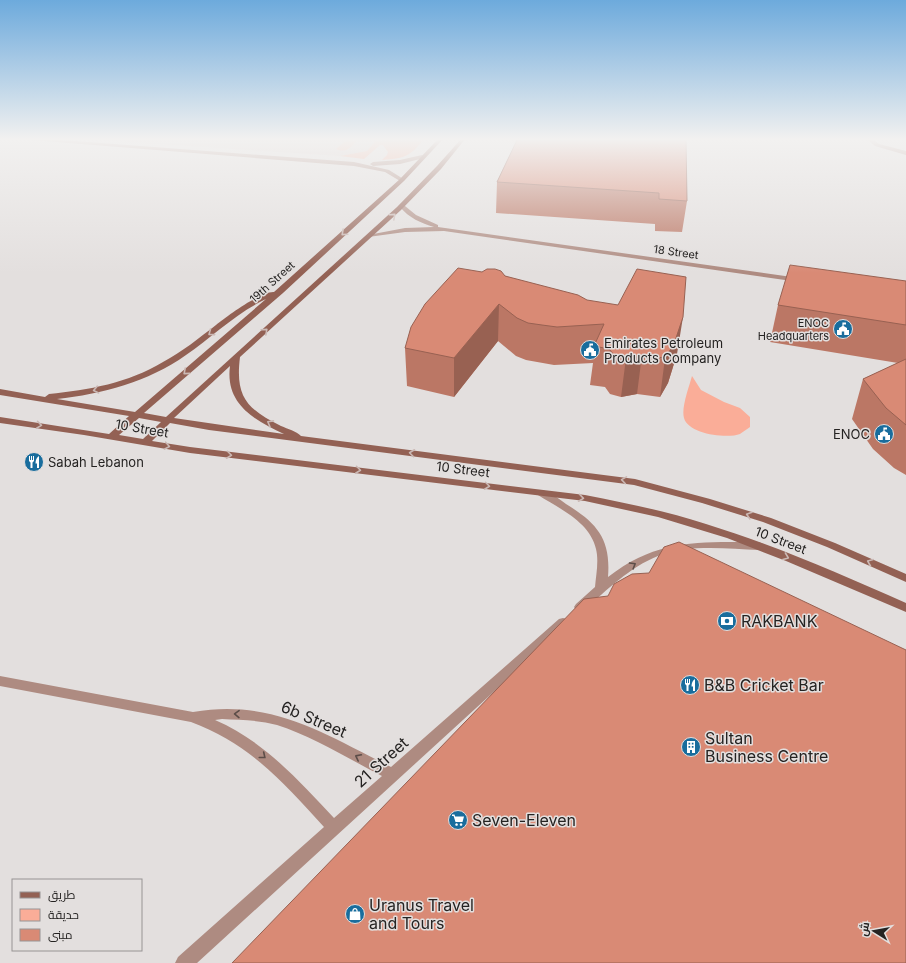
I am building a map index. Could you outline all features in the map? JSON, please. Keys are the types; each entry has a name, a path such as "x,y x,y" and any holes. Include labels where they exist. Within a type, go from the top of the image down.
{"main road":[{"name":"19th Street","path":"111,436 280,291 399,183"},
{"path":"145,442 236,357 403,207 425,183"},
{"path":"20,396 49,397 75,394 124,383 154,372 180,356 249,305 280,291"},
{"path":"236,357 234,382 243,403 254,413 271,424 305,440"},
{"name":"10 Street","path":"0,392 136,415 305,440 536,468 635,482 706,501 768,520 831,545 906,578"},
{"name":"10 Street","path":"0,420 111,436 190,450 585,498 664,515 759,546 826,572 906,608"}],"street":[{"name":"18 Street","path":"403,207 406,212 417,219 444,229"},
{"name":"18 Street","path":"370,236 405,230 444,229 807,281"},
{"path":"542,493 580,518 594,533 602,549 603,567 601,588"},
{"name":"21 Street","path":"184,963 601,588 622,571 643,558 669,550 698,546 759,546"},
{"name":"6b Street","path":"0,681 192,717 216,726 260,753 280,770 334,828"},
{"name":"6b Street","path":"192,717 222,714 250,715 277,720 302,729 393,775"}],"green space":[{"path":"692,376 701,390 724,402 740,408 750,417 750,427 740,434 726,436 709,434 700,431 687,423 683,414"}],"building":[{"path":"511,183 687,183 687,201 659,199 659,193"},
{"path":"790,265 906,281 906,325 778,305"},
{"path":"458,268 482,272 487,269 495,269 501,271 505,276 578,295 587,300 618,305 637,269 686,277 683,317 674,344 665,358 642,355 626,358 614,355 609,349 594,346 604,324 557,327 528,323 517,318 499,304 454,358 405,348 411,327 425,304"},
{"path":"906,359 906,425 886,408 863,379"},
{"name":"Sultan Business Centre","path":"679,542 906,650 906,963 232,963 584,599 608,596 614,584 632,574 649,573 664,547"}],"place":[{"name":"ENOC Headquarters","path":"843,329"},
{"name":"Emirates Petroleum Products Company","path":"590,350"},
{"name":"ENOC","path":"884,434"},
{"name":"Sabah Lebanon","path":"34,462"},
{"name":"RAKBANK","path":"727,621"},
{"name":"B&B Cricket Bar","path":"690,685"},
{"name":"Sultan Business Centre","path":"691,747"},
{"name":"Seven-Eleven","path":"458,820"},
{"name":"Uranus Travel and Tours","path":"355,914"}]}
